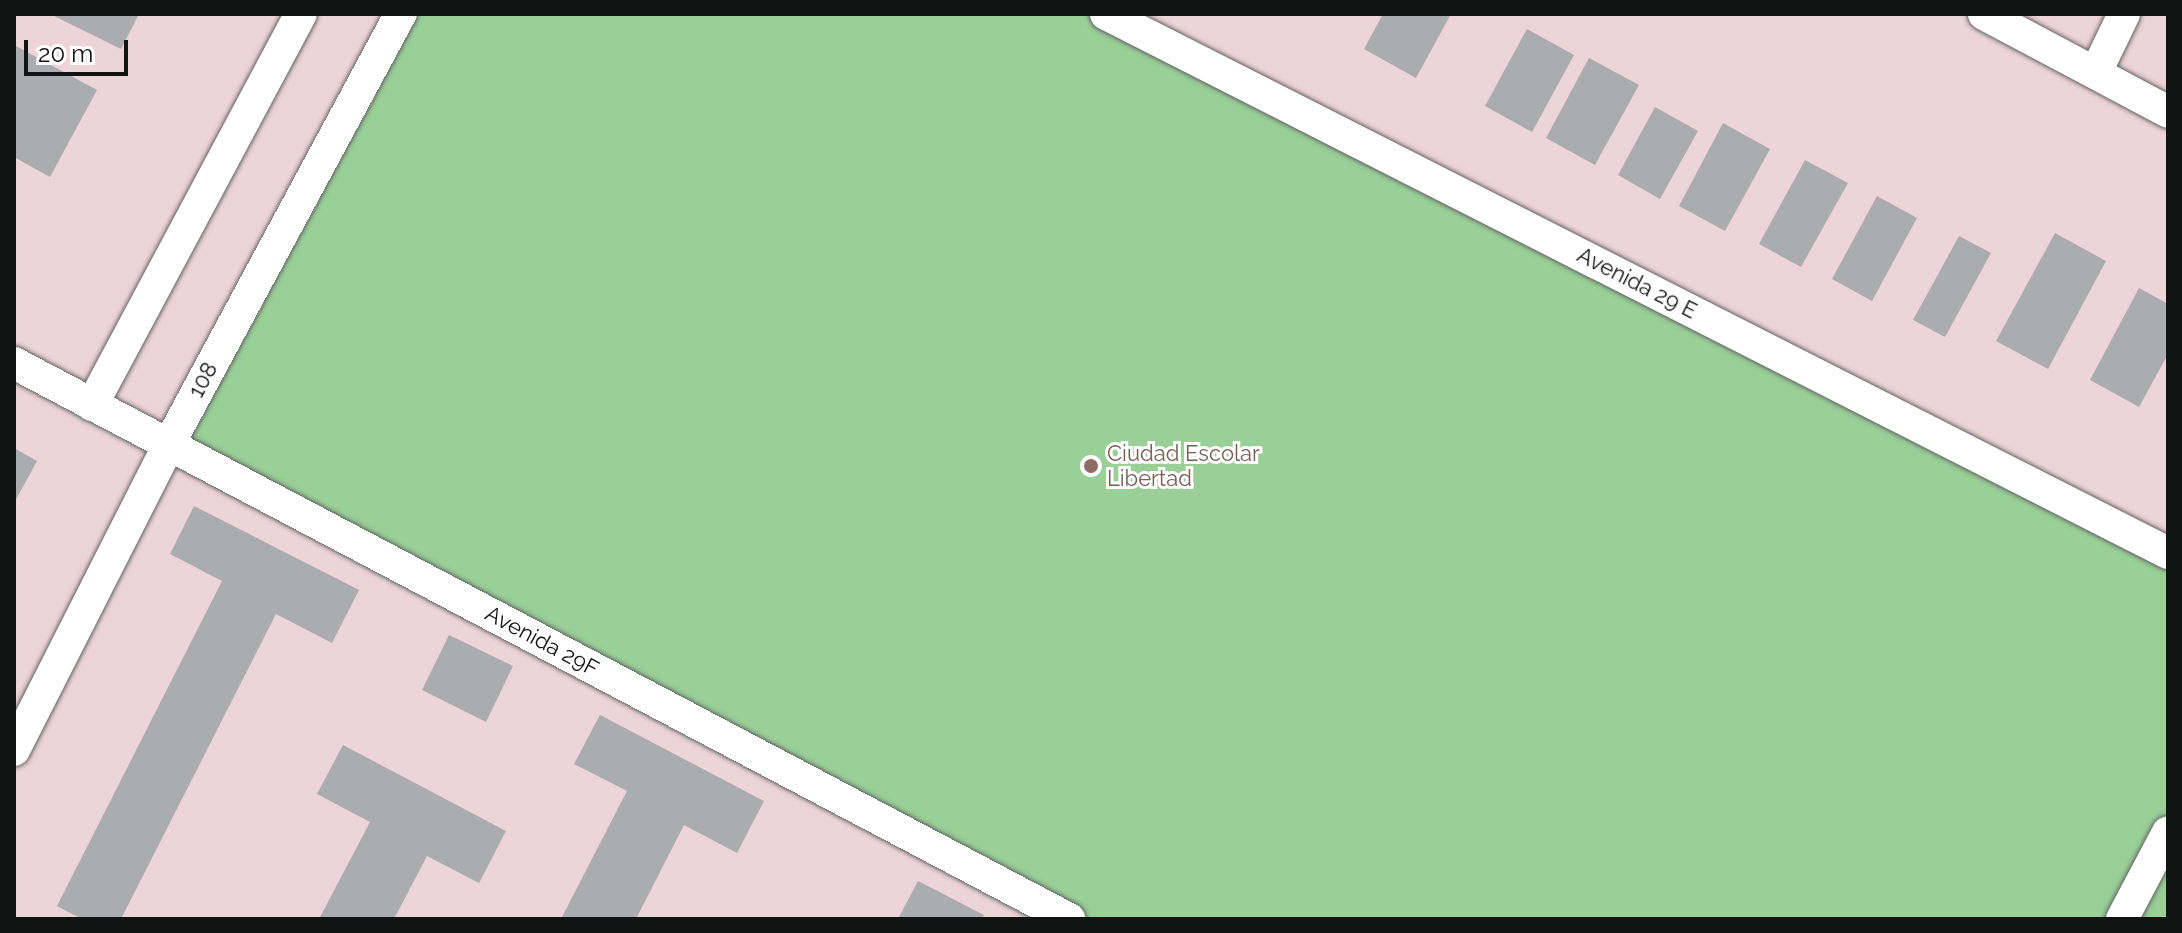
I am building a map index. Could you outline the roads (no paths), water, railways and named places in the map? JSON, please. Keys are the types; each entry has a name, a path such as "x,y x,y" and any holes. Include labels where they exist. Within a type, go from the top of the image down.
{"street":[{"path":"92,405 301,14"},
{"name":"108","path":"14,750 169,444 401,14"},
{"name":"Avenida 29 E","path":"1106,14 2168,553"},
{"path":"1984,14 2168,112"},
{"path":"2096,72 2124,14"},
{"name":"Avenida 29F","path":"14,363 1069,919"},
{"path":"2122,919 2168,832"}],"place":[{"name":"Ciudad Escolar Libertad","path":"1091,466"}]}
